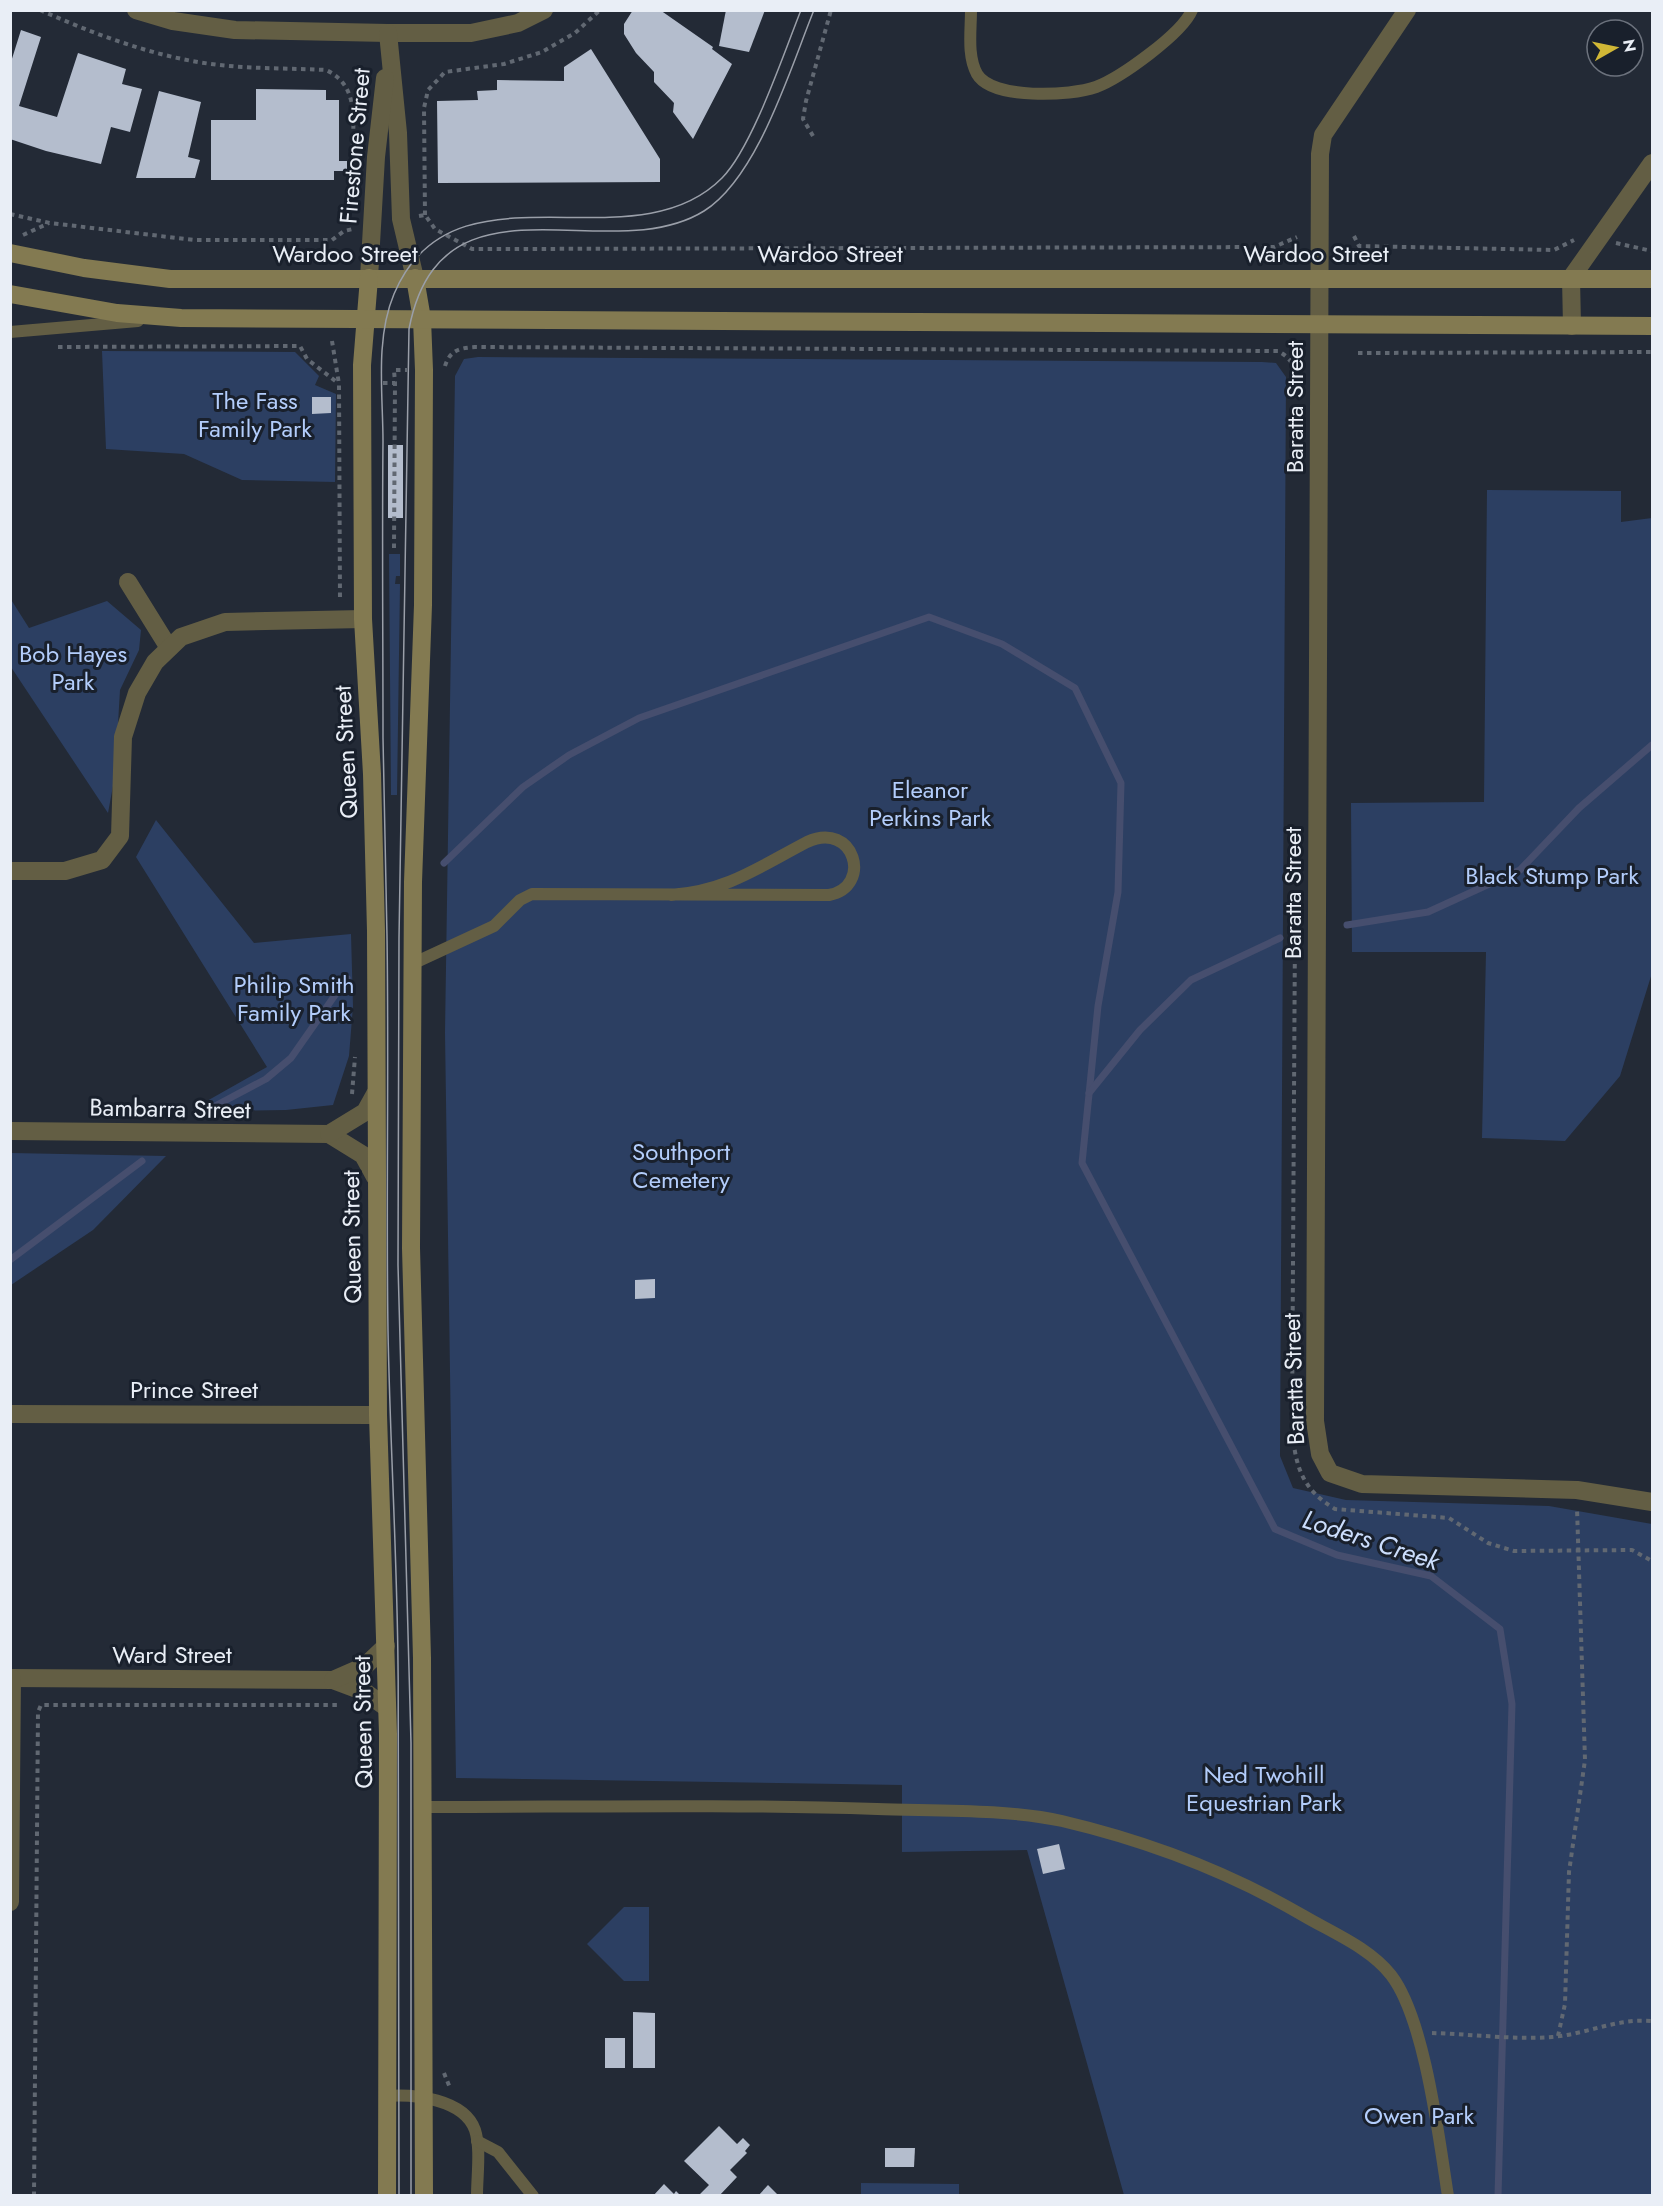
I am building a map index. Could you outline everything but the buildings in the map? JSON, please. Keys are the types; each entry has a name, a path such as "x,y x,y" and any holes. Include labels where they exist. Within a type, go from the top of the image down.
{"street":[{"path":"136,10 173,21 235,30 388,33 471,33 518,23 544,10"},
{"name":"Baratta Street","path":"1407,10 1323,135 1320,154 1315,1409 1320,1454 1330,1473 1362,1484 1577,1490 1653,1502"},
{"name":"Firestone Street","path":"388,33 388,55 398,133 401,219 415,278"},
{"name":"Firestone Street","path":"369,278 377,139 388,55"},
{"path":"1572,327 1571,278 1653,163"},
{"name":"Wardoo Street","path":"10,254 84,268 170,279 1653,279"},
{"name":"Queen Street","path":"369,278 362,365 363,619 372,774 378,1414 387,1708 387,2196"},
{"path":"415,278 422,319 423,605 412,964 412,1271 422,1658 424,2196"},
{"path":"10,294 117,313 181,318 1653,326"},
{"path":"128,582 169,648"},
{"path":"10,871 65,871 102,860 120,836 123,737 137,693 155,662 181,637 225,622 363,619"},
{"path":"329,1134 365,1113 375,1094"},
{"name":"Bambarra Street","path":"10,1131 329,1134 359,1151 367,1160 375,1177"},
{"name":"Prince Street","path":"10,1414 378,1414"},
{"name":"Ward Street","path":"333,1680 365,1666 386,1646"},
{"path":"10,1902 11,1678"},
{"name":"Ward Street","path":"11,1678 333,1680 365,1692 387,1708"}],"lane":[{"path":"971,10 972,61 977,75 985,84 997,90 1037,93 1098,86 1178,32 1192,10"},
{"path":"10,332 181,318"},
{"path":"412,964 494,926 506,917 516,903 528,895 756,897 833,895 850,882 854,861 849,848 842,842 821,838 807,842 721,887 671,895"},
{"path":"423,1807 845,1808 986,1813 1060,1821 1194,1860 1275,1899 1376,1959 1391,1975 1405,1997 1416,2033 1434,2107 1448,2196"},
{"path":"387,2096 424,2098 447,2104 464,2115 474,2129 477,2141 477,2196"},
{"path":"477,2141 498,2152 533,2196"}],"path":[{"path":"40,10 79,27 159,54 211,64 326,70 333,73 342,80 352,98 352,161 355,180"},
{"path":"600,10 575,33 542,52 504,64 445,72 428,90 424,108 425,215 435,229 479,251 1274,246 1298,237"},
{"path":"813,136 803,120 804,110 831,10"},
{"path":"10,214 50,223 194,240 332,240 348,229 372,225"},
{"path":"401,219 425,215"},
{"path":"21,236 50,223"},
{"path":"348,229 350,223"},
{"path":"1354,236 1359,246 1554,250 1575,239 1600,240 1653,251"},
{"path":"332,341 339,384 340,620"},
{"path":"52,347 300,346 307,359 339,384"},
{"path":"443,369 452,353 460,348 475,347 1278,351 1288,356 1296,367 1298,384"},
{"path":"1358,353 1653,352"},
{"path":"394,548 394,370 407,370"},
{"path":"383,384 394,383"},
{"path":"1295,919 1292,1430 1295,1459 1304,1483 1320,1500 1335,1509 1449,1518 1488,1543 1514,1551 1632,1550 1653,1561"},
{"path":"1558,2036 1565,2004 1569,1872 1585,1760 1577,1490"},
{"path":"34,2196 38,1712 41,1705 350,1705"},
{"path":"1416,2033 1551,2037 1636,2019 1653,2021"}],"green space":[{"name":"The Fass Family Park","path":"102,351 295,352 319,376 315,385 336,394 335,482 242,480 184,454 106,449"},
{"path":"478,357 1262,362 1276,363 1286,377 1280,1456 1293,1488 1346,1500 1549,1506 1652,1524 1652,2195 1124,2195 1027,1850 902,1852 902,1785 456,1778 445,1033 455,376 464,359"},
{"name":"Black Stump Park","path":"1487,490 1621,491 1621,522 1652,518 1652,973 1620,1076 1565,1141 1482,1138 1486,952 1352,952 1351,803 1484,802"},
{"path":"389,554 400,554 400,576 396,576 395,584 400,584 397,795 391,795"},
{"name":"Bob Hayes Park","path":"10,598 29,628 107,601 141,630 139,650 120,690 115,775 108,813 11,667"},
{"name":"Philip Smith Family Park","path":"156,820 254,943 351,934 353,1006 349,1056 333,1105 286,1110 201,1111 198,1106 267,1067 136,857"},
{"path":"11,1153 166,1156 93,1230 11,1285"},
{"path":"624,1907 649,1907 649,1981 624,1981 587,1944"},
{"path":"861,2183 959,2184 959,2195 861,2195"}],"waterway":[{"name":"Loders Creek","path":"444,863 523,787 569,755 639,718 929,617 1002,644 1075,688 1121,783 1118,892 1098,1006 1082,1163 1275,1529 1337,1555 1431,1576 1500,1629 1512,1704 1498,2196"},
{"name":"Loders Creek","path":"1347,925 1428,912 1520,870 1579,808 1652,745"},
{"name":"Loders Creek","path":"1089,1093 1140,1030 1191,980 1280,938"},
{"path":"215,1106 266,1079 291,1058 347,978"},
{"path":"10,1260 142,1161"}],"tram line":[{"path":"399,2196 398,1664 388,1331 388,985 383,738 381,367 384,329 394,294 421,252 457,229 500,219 641,215 684,203 722,178 745,145 756,123 801,10"},
{"path":"411,2196 411,1743 398,1265 399,938 409,329 427,279 455,249 491,234 533,230 622,231 665,226 704,211 723,195 741,174 756,148 783,91 814,10"}],"park label":[{"name":"Eleanor Perkins Park","path":"930,804"},
{"name":"Southport Cemetery","path":"681,1166"},
{"name":"Ned Twohill Equestrian Park","path":"1264,1789"},
{"name":"Owen Park","path":"1419,2116"}]}
